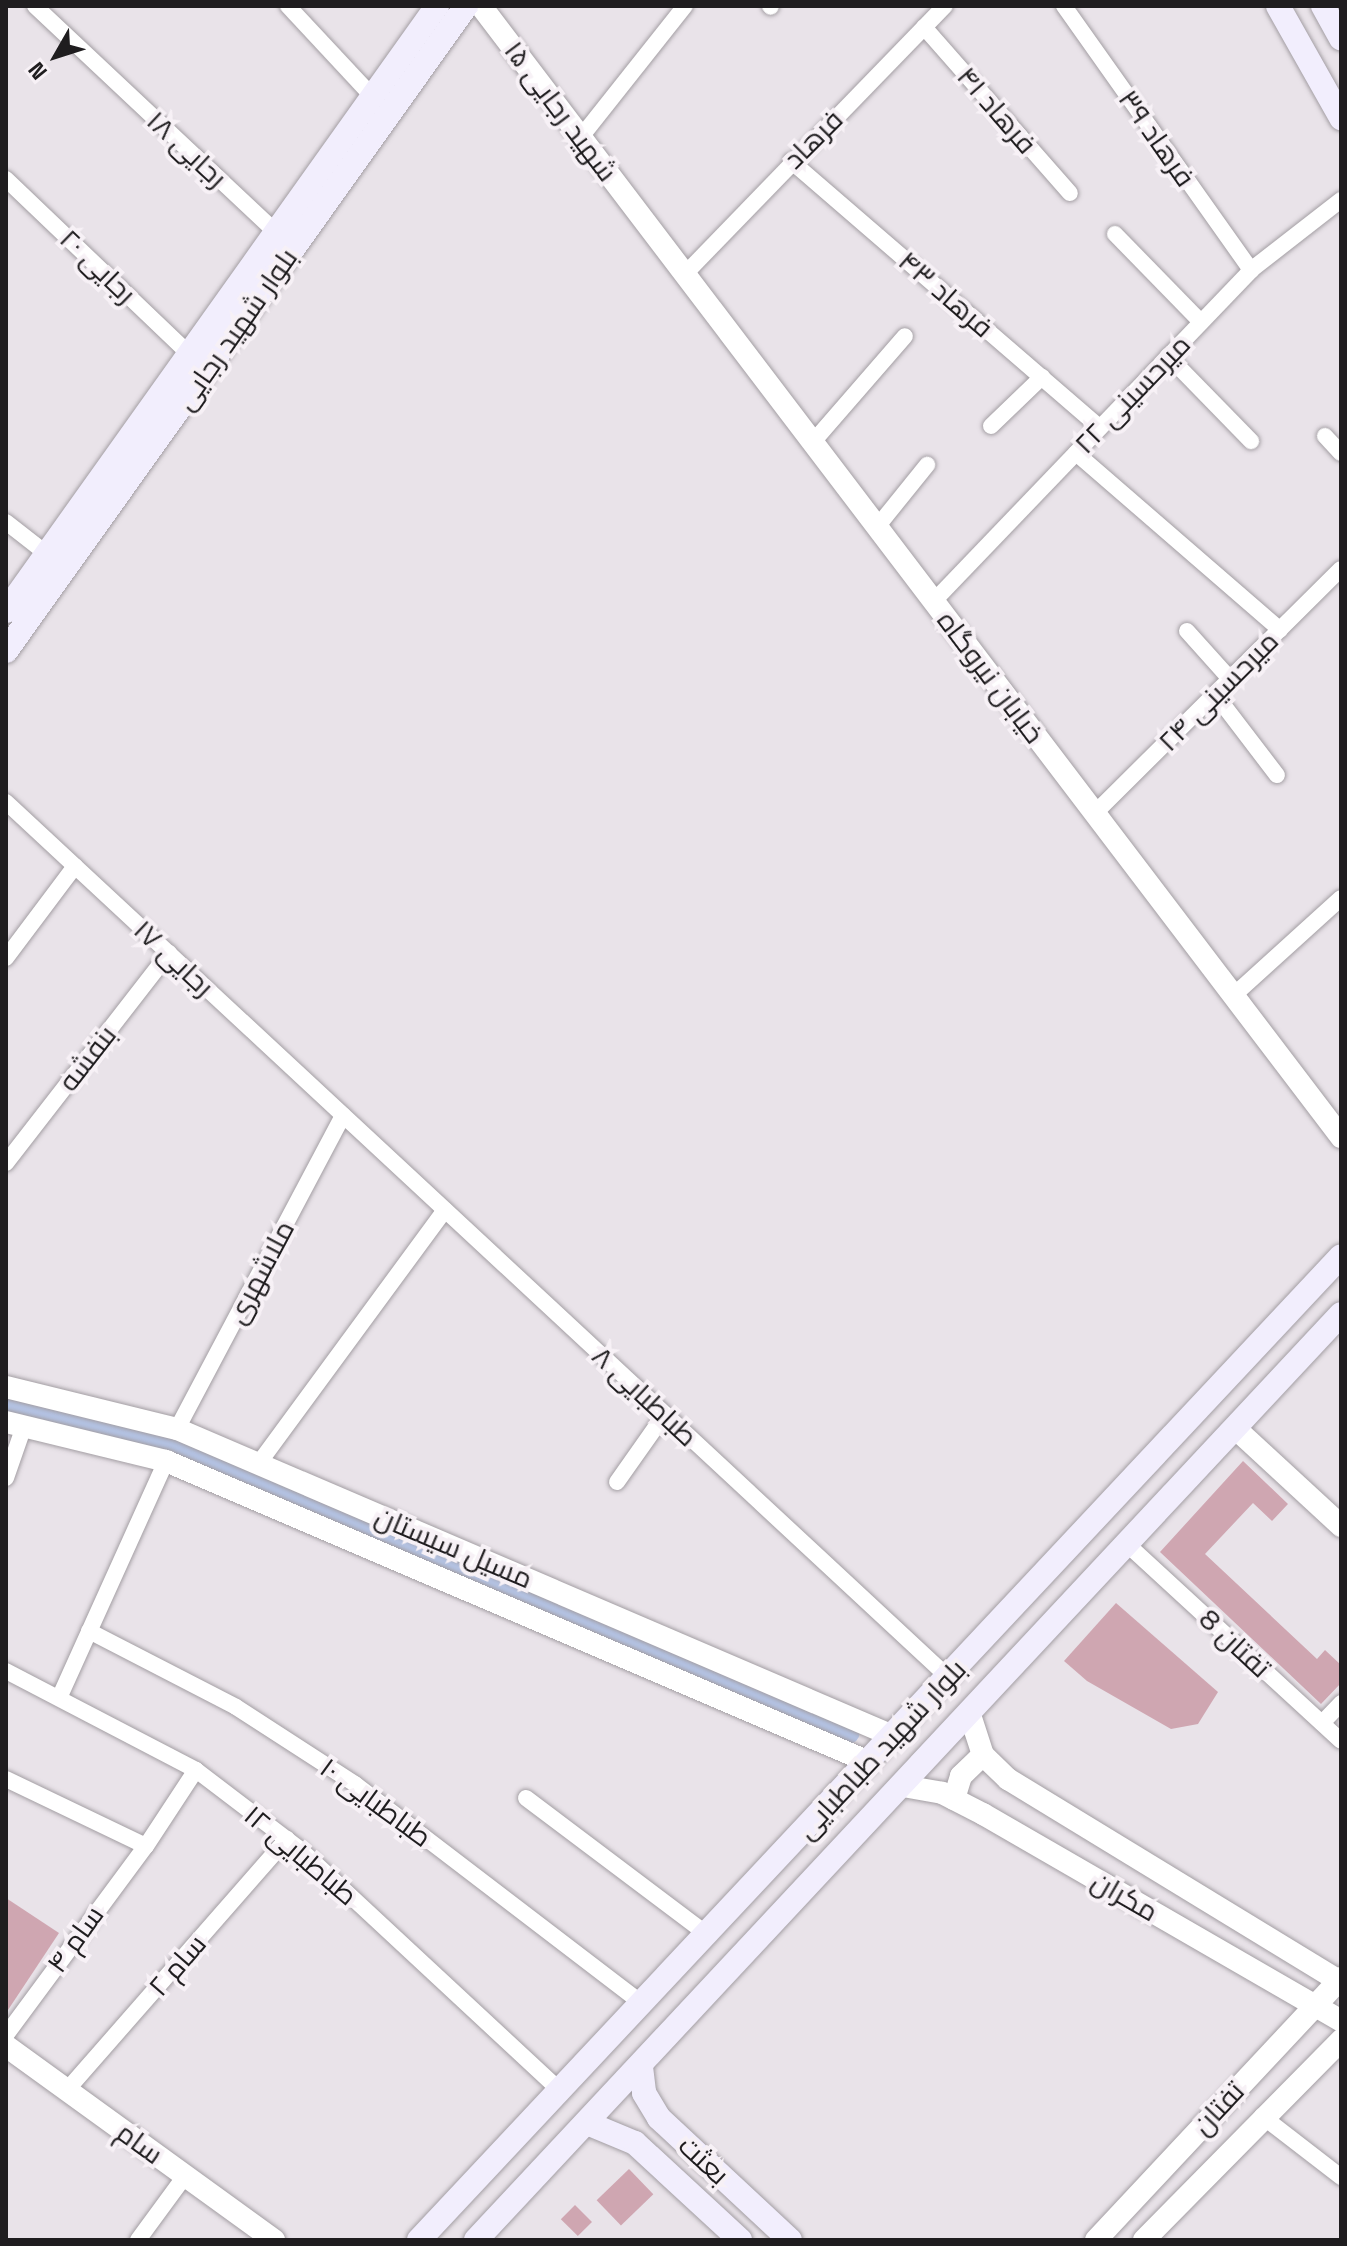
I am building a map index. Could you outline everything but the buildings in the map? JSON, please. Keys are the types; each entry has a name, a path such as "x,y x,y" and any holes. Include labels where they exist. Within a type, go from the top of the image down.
{"main road":[{"name":"بلوار شهید رجایی","path":"6,611 56,561 466,6"},
{"path":"1278,6 1341,118"},
{"path":"1323,6 1341,38"},
{"name":"بلوار شهید رجایی","path":"6,651 56,561 189,354 434,7"},
{"name":"بلوار شهید طباطبایی","path":"419,2240 1341,1256"},
{"name":"بلوار شهید طباطبایی","path":"476,2240 970,1715 1341,1314"},
{"path":"708,1935 740,1961"},
{"name":"بعثت","path":"641,2067 644,2093 659,2118 790,2240"},
{"path":"635,2143 659,2118"},
{"name":"بعثت","path":"587,2123 635,2143 740,2240"}],"street":[{"name":"رجایی ۱۸","path":"35,6 276,232"},
{"path":"288,6 373,97"},
{"name":"شهید رجایی ۱۵","path":"481,6 641,217"},
{"path":"581,137 685,6"},
{"name":"فرهاد","path":"685,274 791,161 945,6"},
{"name":"فرهاد ۳۹","path":"1064,6 1251,270"},
{"name":"فرهاد ۴۱","path":"924,27 1070,193"},
{"name":"فرهاد ۴۳","path":"791,161 1100,428"},
{"name":"رجایی ۲۰","path":"6,179 189,354"},
{"name":"میرحسینی ۲۲","path":"934,601 1251,270 1341,200"},
{"name":"خیابان نیروگاه","path":"641,217 1341,1137"},
{"path":"1115,234 1201,322"},
{"path":"813,442 905,336"},
{"path":"1168,356 1251,441"},
{"path":"991,426 1042,377"},
{"path":"1325,436 1341,453"},
{"path":"1076,453 1280,630"},
{"path":"877,527 927,465"},
{"path":"6,522 56,561"},
{"name":"میرحسینی ۲۴","path":"1095,813 1341,569"},
{"path":"1187,631 1230,679"},
{"path":"1215,694 1277,775"},
{"name":"رجایی ۱۷","path":"6,802 343,1115"},
{"path":"6,958 75,866"},
{"path":"1234,995 1341,898"},
{"name":"بنفشه","path":"6,1163 169,953"},
{"name":"طباطبایی ۸","path":"343,1115 948,1677"},
{"name":"ملاشهری","path":"177,1429 343,1115"},
{"path":"259,1463 445,1210"},
{"name":"مسیل سیستان","path":"6,1387 177,1429 893,1736"},
{"path":"617,1482 665,1414"},
{"path":"6,1478 15,1424"},
{"name":"مسیل سیستان","path":"15,1424 166,1461 869,1762"},
{"path":"1236,1429 1341,1526"},
{"path":"60,1696 166,1461"},
{"name":"تفتان 8","path":"1128,1545 1341,1741"},
{"name":"طباطبایی ۱۰","path":"89,1631 236,1707 355,1784 643,2004"},
{"name":"طباطبایی ۱۲","path":"6,1671 60,1696 196,1770 287,1839 560,2091"},
{"path":"1322,1723 1341,1703"},
{"name":"مکران","path":"970,1715 983,1755 1008,1779 1340,1980"},
{"path":"954,1799 961,1776 983,1755"},
{"name":"سام ۴","path":"6,2035 146,1846 196,1770"},
{"path":"6,1779 146,1846"},
{"name":"مکران","path":"903,1786 954,1799 1341,2021"},
{"path":"526,1798 708,1935"},
{"name":"سام ۲","path":"67,2090 287,1839"},
{"name":"تفتان","path":"1096,2240 1340,1980"},
{"name":"تفتان","path":"1144,2240 1262,2116 1341,2040"},
{"name":"سام","path":"6,2046 274,2240"},
{"path":"1262,2116 1341,2177"},
{"path":"138,2240 185,2176"}],"waterway":[{"path":"6,1403 172,1443 849,1733"}]}
